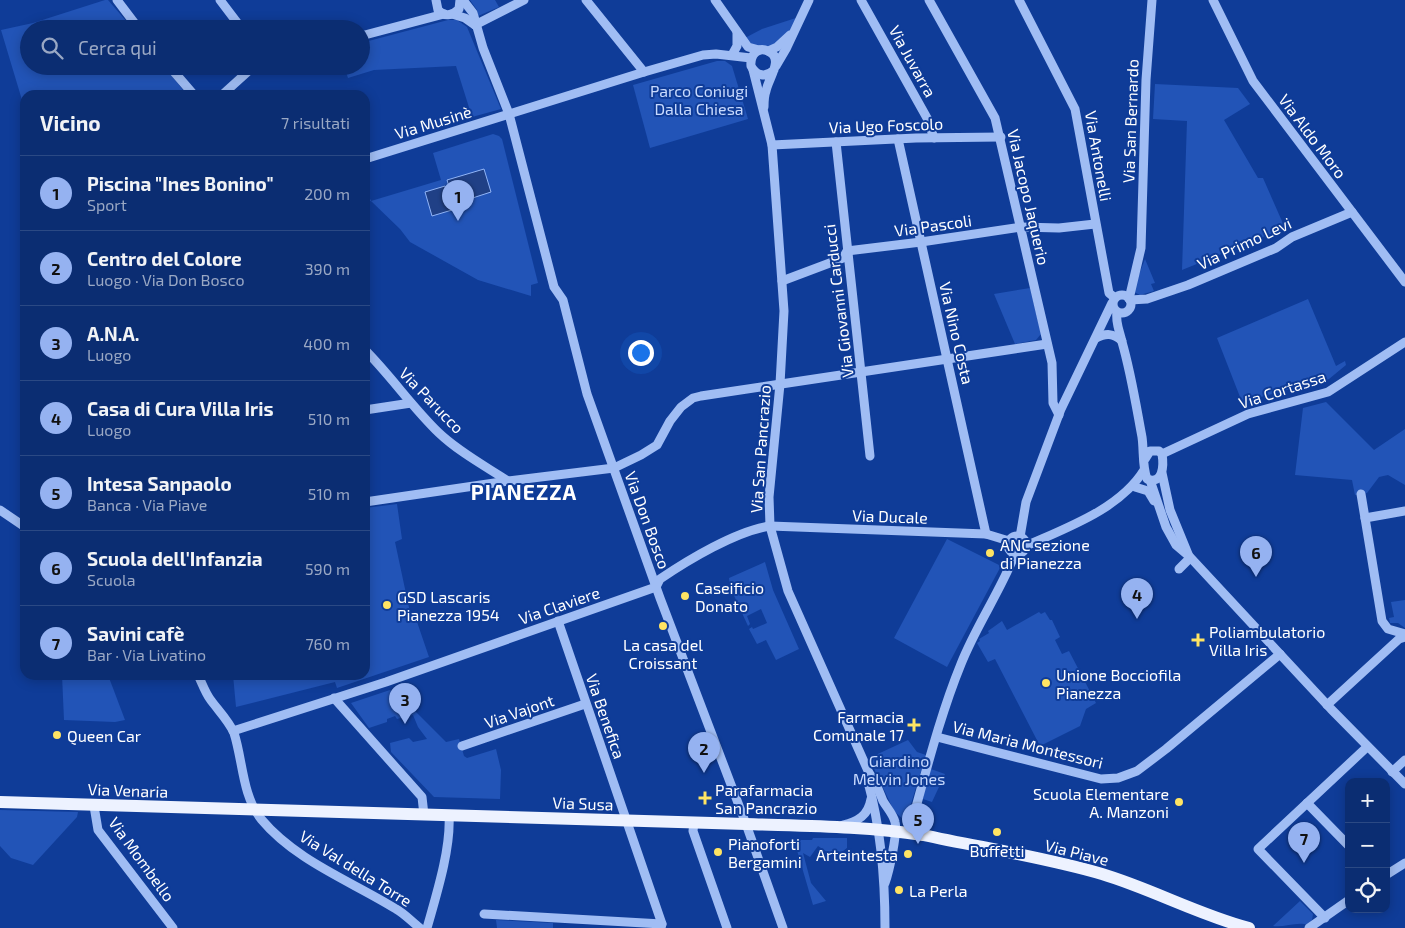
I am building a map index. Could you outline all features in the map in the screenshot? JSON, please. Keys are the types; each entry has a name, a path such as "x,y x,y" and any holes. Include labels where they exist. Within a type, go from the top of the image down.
{"main road":[{"name":"Via Venaria","path":"0,802 255,810"},
{"name":"Via Susa","path":"255,810 694,822 903,831"},
{"name":"Via Piave","path":"903,831 1102,874 1234,926 1249,928"}],"street":[{"path":"117,0 133,20"},
{"path":"220,0 235,20"},
{"path":"370,34 448,14 459,9 462,0"},
{"path":"462,0 473,13 475,25 509,114"},
{"path":"475,25 524,0"},
{"path":"586,0 644,72"},
{"path":"715,0 756,58 756,73 763,75 771,73 774,68 775,58 756,58"},
{"name":"Via San Pancrazio","path":"764,110 766,91 774,68 786,49 809,0"},
{"name":"Via Juvarra","path":"862,0 927,118 934,138"},
{"name":"Via Jacopo Jaquerio","path":"929,0 995,118 1048,344 1052,363 1053,403 1059,415"},
{"name":"Via Antonelli","path":"1019,0 1075,109 1109,293 1119,306"},
{"name":"Via San Bernardo","path":"1134,272 1119,306 1130,306 1129,299 1134,272 1141,248 1146,80 1152,0"},
{"name":"Via Aldo Moro","path":"1213,0 1253,81 1405,282"},
{"path":"436,2 448,14 465,18 475,25"},
{"path":"729,55 737,46 736,30"},
{"path":"756,58 782,43 794,32"},
{"name":"Via Musinè","path":"370,157 703,55 716,54 756,58"},
{"name":"Via San Pancrazio","path":"756,58 761,104 772,145 784,311 780,384 769,497 770,526 788,591 869,773"},
{"path":"177,75 190,90"},
{"path":"228,90 244,75"},
{"name":"Via Don Bosco","path":"509,114 554,287 562,300 586,394 783,928"},
{"name":"Via Ugo Foscolo","path":"772,145 898,139 1000,137"},
{"name":"Via Nino Costa","path":"898,139 986,534"},
{"name":"Via Giovanni Carducci","path":"836,142 870,456"},
{"name":"Via Primo Levi","path":"1119,306 1188,285 1276,248 1292,237 1352,212"},
{"name":"Via Pascoli","path":"782,281 843,258 847,251 1021,227 1060,228 1096,224"},
{"name":"Via Primo Levi","path":"1129,299 1147,299"},
{"path":"1020,536 1026,502 1059,415 1098,334 1119,306"},
{"path":"1119,306 1118,329 1142,437 1147,476 1166,527 1176,545 1367,747 1405,784"},
{"path":"1098,334 1117,336 1122,341"},
{"name":"Via Cortassa","path":"1145,459 1150,451 1161,453 1248,414 1328,392 1405,342"},
{"path":"370,501 614,468 641,455 656,444 676,412 693,398 1048,344"},
{"name":"Via Parucco","path":"370,355 411,404 439,433 458,449 508,481"},
{"path":"370,409 411,404"},
{"path":"1142,437 1161,453 1162,473 1170,510 1189,557"},
{"path":"1014,554 1023,552 1026,546 1087,518 1131,489 1139,478 1147,476 1156,480 1160,478 1162,473"},
{"path":"1131,489 1148,491 1161,513"},
{"path":"1362,494 1382,621 1388,629 1405,636"},
{"path":"0,510 20,524"},
{"path":"1365,518 1405,511"},
{"name":"Via Ducale","path":"770,526 986,534 1009,541"},
{"name":"Via Claviere","path":"233,731 386,682 656,586 660,579 707,550 759,528 770,526"},
{"path":"1014,554 1008,549 1009,541 1012,537 1020,536"},
{"path":"1020,536 1026,546"},
{"path":"885,883 937,737 960,665 970,642 1008,571 1014,554"},
{"path":"1179,569 1189,557"},
{"name":"Via Benefica","path":"558,622 662,926"},
{"path":"1327,705 1399,639 1405,636"},
{"name":"Via Maria Montessori","path":"937,737 1100,779 1118,778 1137,771 1166,749 1280,654"},
{"name":"Via Val della Torre","path":"200,680 208,697 233,731 241,767 255,810 263,820 293,849 352,886 398,909 420,928"},
{"path":"334,698 422,797 424,815"},
{"name":"Via Vajont","path":"462,746 585,704"},
{"path":"1325,918 1258,848 1367,747"},
{"path":"1392,772 1405,760"},
{"path":"869,773 868,782 878,829 885,883 885,928"},
{"path":"869,773 895,822 903,831"},
{"path":"834,827 852,822 866,814 870,807 872,794"},
{"path":"1307,803 1345,842"},
{"name":"Via Mombello","path":"94,806 98,830 173,928"},
{"path":"878,829 883,827 886,822 886,806"},
{"path":"427,928 440,878 449,827 448,816"},
{"path":"694,822 693,832 727,928"},
{"path":"1390,872 1405,863"},
{"path":"1309,928 1345,903"},
{"path":"484,914 593,924 662,926"},
{"path":"1317,928 1325,918"}],"green space":[{"path":"108,0 125,20 42,20"},
{"path":"470,0 495,0 499,7 478,16 477,10"},
{"path":"802,16 782,43 759,50 743,39 762,29"},
{"path":"448,20 457,20 467,27 501,109 472,117 456,66 370,71 370,41"},
{"path":"20,26 20,75 171,75 183,90 20,90 20,93 1,30"},
{"name":"Parco Coniugi Dalla Chiesa","path":"717,61 725,61 732,66 748,119 650,148 633,85"},
{"path":"347,75 358,75 348,78"},
{"path":"1155,84 1238,88 1250,104 1224,120 1258,178 1263,178 1285,228 1182,270 1187,121 1153,119"},
{"path":"493,134 499,136 502,139 538,283 531,285 531,296 478,280 410,242 400,229 371,201 441,180 433,153"},
{"path":"1145,259 1155,283 1151,284 1154,291 1140,295 1133,290"},
{"path":"1030,288 1041,334 1036,340 1015,344 994,294"},
{"path":"1308,299 1336,366 1345,361 1346,365 1329,379 1242,402 1217,338"},
{"path":"1326,402 1374,450 1405,429 1405,485 1388,475 1379,477 1367,493 1355,495 1352,480 1295,475 1303,408"},
{"name":"GSD Lascaris Pianezza 1954","path":"397,504 402,539 395,542 411,617 415,616 429,657 370,677 370,507"},
{"path":"947,539 1001,566 947,667 894,638"},
{"path":"765,562 773,590 799,649 776,660 766,640 757,644 749,629 767,623 761,609 747,616 750,624 748,626 730,587 729,578"},
{"path":"1405,600 1405,628 1398,623 1390,623 1389,618 1394,617 1391,602"},
{"name":"Unione Bocciofila Pianezza","path":"1039,612 1041,614 1045,612 1050,620 1052,620 1060,637 1055,640 1062,654 1069,651 1096,703 1086,709 1080,726 1040,746 995,659 988,662 977,643 980,641 979,639 989,633 988,631 1002,621 1007,630"},
{"path":"62,680 110,680 125,720 115,722 64,720"},
{"name":"GSD Lascaris Pianezza 1954","path":"233,680 361,680 337,688 335,682 236,707"},
{"path":"390,690 409,705 446,742 459,739 464,756 467,758 496,749 501,770 500,799 434,797 391,752 390,743 409,738 413,742 427,739 418,727 413,715 397,719 395,716 387,719 387,722 369,728 351,703"},
{"name":"Giardino Melvin Jones","path":"908,740 917,752 926,755 906,820 904,820 894,811 869,758"},
{"path":"928,768 945,774 932,802 923,799"},
{"path":"0,810 78,812 77,817 33,865 11,858 0,846"},
{"path":"813,838 847,838 847,848 835,857 818,846 810,857 803,853 811,883 826,901 813,905 794,840 812,840"},
{"path":"1300,901 1313,914 1312,920 1308,925 1273,926"},
{"path":"496,920 553,923 553,928 497,928"}],"shaded area":[{"path":"484,169 491,192 454,204 447,180"},
{"path":"445,186 452,210 432,216 425,192"}],"place":[{"name":"Piscina \"Ines Bonino\"","path":"458,221"},
{"name":"ANC sezione di Pianezza","path":"990,553"},
{"name":"Scuola dell'Infanzia","path":"1256,577"},
{"name":"Caseificio Donato","path":"685,596"},
{"name":"GSD Lascaris Pianezza 1954","path":"387,605"},
{"name":"Casa di Cura Villa Iris","path":"1137,619"},
{"name":"La casa del Croissant","path":"663,626"},
{"name":"Poliambulatorio Villa Iris","path":"1198,640"},
{"name":"Unione Bocciofila Pianezza","path":"1046,683"},
{"name":"A.N.A.","path":"405,724"},
{"name":"Farmacia Comunale 17","path":"914,725"},
{"name":"Queen Car","path":"57,735"},
{"name":"Centro del Colore","path":"704,773"},
{"name":"Parafarmacia San Pancrazio","path":"705,798"},
{"name":"Scuola Elementare A. Manzoni","path":"1179,802"},
{"name":"Buffetti","path":"997,832"},
{"name":"Intesa Sanpaolo","path":"918,844"},
{"name":"Pianoforti Bergamini","path":"718,852"},
{"name":"Arteintesta","path":"908,854"},
{"name":"Savini cafè","path":"1304,863"},
{"name":"La Perla","path":"899,890"}],"district":[{"name":"PIANEZZA","path":"524,491"}]}
